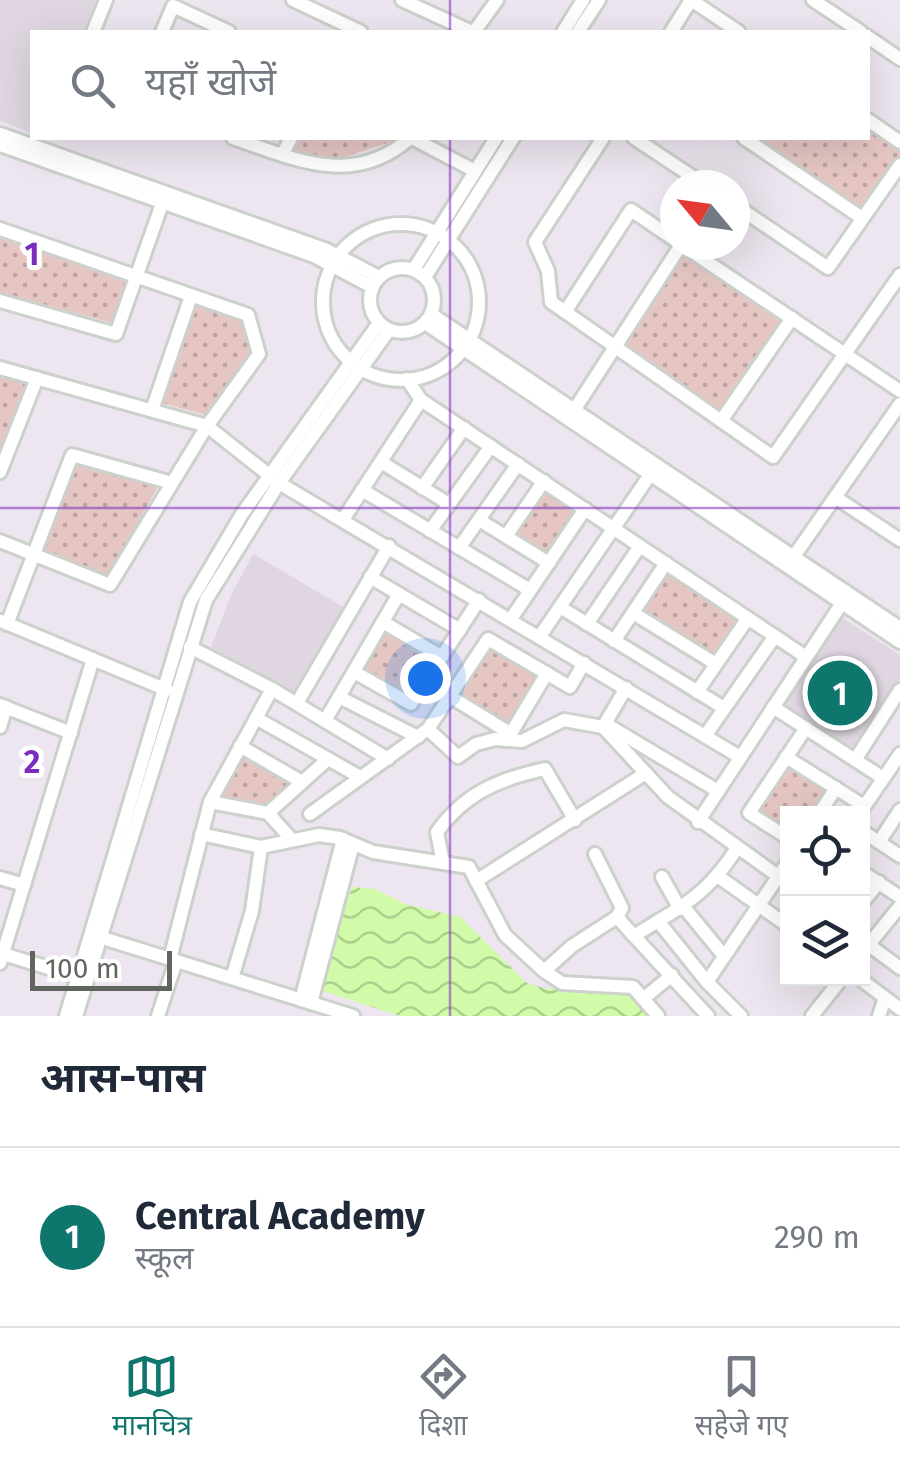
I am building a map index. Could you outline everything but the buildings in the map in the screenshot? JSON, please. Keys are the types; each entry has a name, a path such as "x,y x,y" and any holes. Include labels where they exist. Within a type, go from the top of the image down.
{"street":[{"path":"94,30 106,0"},
{"path":"293,0 310,4 357,30"},
{"path":"402,0 469,30"},
{"path":"474,30 496,0"},
{"path":"563,30 583,0"},
{"path":"579,30 599,0"},
{"path":"671,30 691,0 736,30"},
{"path":"819,2 858,30"},
{"path":"163,30 173,6 225,30"},
{"path":"870,38 900,59"},
{"path":"870,121 900,142"},
{"path":"0,134 336,259 376,282"},
{"path":"239,140 332,169 394,152 409,140"},
{"path":"282,155 290,140"},
{"path":"415,140 475,171"},
{"path":"443,235 495,140"},
{"path":"419,273 511,140"},
{"path":"602,140 536,242 548,271 551,302 773,457 900,275"},
{"path":"637,140 682,170"},
{"path":"747,140 862,218"},
{"path":"0,144 45,148 163,201 336,259"},
{"path":"750,215 828,268 900,165"},
{"path":"0,301 116,334 163,201"},
{"path":"565,312 630,210 660,230"},
{"path":"387,224 418,225 443,235 476,276 480,298 467,344 436,372 407,379 356,367 331,337 324,314 324,293 336,259 367,231 387,224"},
{"path":"0,229 248,316 259,354 207,426 110,585 0,541"},
{"path":"572,415 669,260"},
{"path":"705,260 900,391"},
{"path":"395,268 419,273 434,293 428,318 408,332 384,327 370,307 376,282 395,268"},
{"path":"152,410 191,296"},
{"path":"428,318 790,562 900,628"},
{"path":"721,421 792,318"},
{"path":"76,1016 95,936 203,574 384,327"},
{"path":"0,368 207,426 274,479 740,757"},
{"path":"0,472 37,378"},
{"path":"407,379 421,400 806,657"},
{"path":"344,518 421,400"},
{"path":"790,562 900,404"},
{"path":"422,488 464,428"},
{"path":"430,531 490,446"},
{"path":"168,690 4,622 72,456 172,483"},
{"path":"381,462 449,504"},
{"path":"459,548 518,464"},
{"path":"540,636 653,470"},
{"path":"168,690 190,647 206,600 274,479"},
{"path":"506,536 544,481"},
{"path":"362,490 530,590"},
{"path":"836,497 899,537"},
{"path":"511,619 586,510"},
{"path":"479,520 549,562"},
{"path":"297,702 389,546"},
{"path":"587,624 640,546"},
{"path":"790,562 900,642"},
{"path":"614,641 666,564"},
{"path":"370,577 460,630"},
{"path":"326,719 400,594"},
{"path":"354,672 407,705 478,600"},
{"path":"698,822 842,603"},
{"path":"560,607 724,708"},
{"path":"633,613 716,664"},
{"path":"697,692 748,618"},
{"path":"383,622 442,657"},
{"path":"705,736 774,636"},
{"path":"310,814 423,732 488,639 570,687 584,663"},
{"path":"190,647 297,702 388,759"},
{"path":"78,977 1,956 93,659"},
{"path":"340,696 423,732 458,757 476,744 509,737 547,673"},
{"path":"604,725 626,688"},
{"path":"158,1016 210,802 272,689"},
{"path":"854,760 900,690"},
{"path":"450,697 509,737 522,741 564,720 604,725 718,791"},
{"path":"0,727 3,706 71,733"},
{"path":"774,707 883,778"},
{"path":"887,710 900,718"},
{"path":"256,718 360,777"},
{"path":"604,725 646,774 698,822 778,876"},
{"path":"780,833 749,813 806,728"},
{"path":"240,746 302,782"},
{"path":"865,806 900,754"},
{"path":"786,757 857,806"},
{"path":"268,813 328,759"},
{"path":"443,863 438,832 452,812 500,779 544,768 575,820"},
{"path":"476,881 646,774"},
{"path":"825,806 836,788"},
{"path":"210,802 268,813 292,840"},
{"path":"879,842 899,815"},
{"path":"201,834 261,847 319,835 373,852 469,867 505,935 544,970 562,983 624,984 658,1016"},
{"path":"870,836 900,856"},
{"path":"306,1001 348,842"},
{"path":"232,978 252,911 261,847"},
{"path":"634,936 682,907 719,877 737,848"},
{"path":"544,970 572,946 618,918 622,908 595,854"},
{"path":"707,982 780,873"},
{"path":"662,876 682,907 724,956"},
{"path":"719,877 780,918"},
{"path":"870,877 900,897"},
{"path":"0,878 24,885"},
{"path":"868,896 879,882"},
{"path":"870,944 900,906"},
{"path":"618,918 708,1016"},
{"path":"658,922 741,1016"},
{"path":"95,936 354,1016"},
{"path":"66,1016 95,936"},
{"path":"870,951 900,968"},
{"path":"643,999 672,975"},
{"path":"812,1016 836,986"},
{"path":"869,986 900,1009"},
{"path":"880,1016 885,998"}],"shaded area":[{"path":"0,0 96,0 84,30 30,30 30,132 0,121"},
{"path":"870,127 900,148 900,156 861,211 756,140 870,140"},
{"path":"296,140 397,140 326,163 290,152"},
{"path":"0,235 127,281 113,323 0,293"},
{"path":"679,260 695,260 784,319 719,413 623,345"},
{"path":"197,305 242,322 250,353 206,415 162,403"},
{"path":"0,376 27,384 0,452"},
{"path":"77,463 158,486 107,578 42,551"},
{"path":"543,487 580,512 547,559 509,535"},
{"path":"253,554 347,609 296,695 211,647 231,595"},
{"path":"666,571 740,620 714,659 639,612"},
{"path":"841,617 900,655 900,680 852,752 780,705"},
{"path":"385,628 437,659 410,701 359,671"},
{"path":"488,645 539,677 509,727 458,696"},
{"path":"242,752 295,781 263,808 216,799"},
{"path":"789,762 830,790 819,806 780,806 780,828 755,812"}],"water":[{"path":"352,887 375,889 405,904 460,917 528,984 548,989 576,983 626,983 666,1016 400,1016 319,990"}],"place":[{"name":"Central Academy","path":"840,693"}]}
